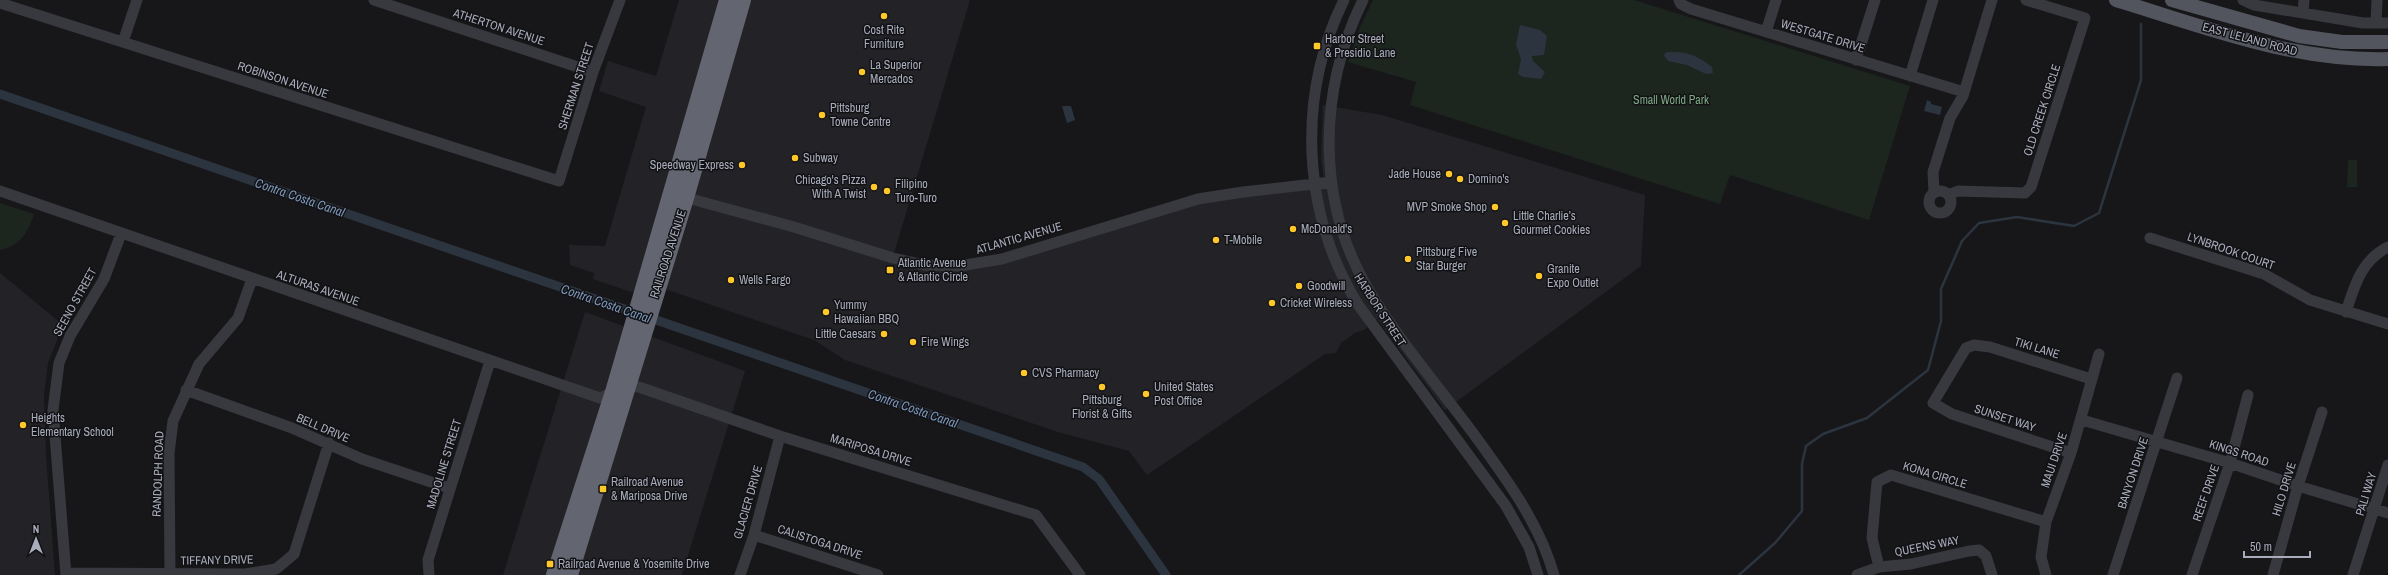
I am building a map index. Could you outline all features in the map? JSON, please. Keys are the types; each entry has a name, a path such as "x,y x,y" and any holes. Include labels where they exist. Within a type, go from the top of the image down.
{"highway":[{"name":"RAILROAD AVENUE","path":"570,575 620,389 647,297 670,193 727,0"},
{"name":"RAILROAD AVENUE","path":"647,297 686,198 743,0"},
{"name":"RAILROAD AVENUE","path":"554,575 620,389"}],"main road":[{"name":"EAST LELAND ROAD","path":"2116,0 2282,49 2337,57 2388,59"},
{"name":"EAST LELAND ROAD","path":"2172,0 2299,36 2342,42 2388,42"}],"street":[{"path":"123,42 137,0"},
{"name":"ATHERTON AVENUE","path":"374,0 593,72"},
{"name":"SHERMAN STREET","path":"559,181 593,72 620,0"},
{"path":"1344,0 1361,4"},
{"name":"HARBOR STREET","path":"1344,0 1324,49 1314,95 1312,150 1315,184 1322,222 1333,256 1348,289 1366,317 1506,506 1529,547 1538,575"},
{"name":"WESTGATE DRIVE","path":"1679,0 1683,6 1692,9 1964,92"},
{"path":"1766,32 1776,0"},
{"path":"1856,60 1874,0"},
{"path":"1910,76 1933,0"},
{"path":"1934,192 1942,191 1948,195 1951,201 1949,208 1944,213 1937,213 1931,209 1928,202 1934,192 1933,172 1950,118 1964,92 1992,0"},
{"name":"OLD CREEK CIRCLE","path":"1948,195 1958,191 2024,193 2032,186 2085,18 2026,0"},
{"path":"2243,0 2254,4 2363,23 2388,23"},
{"path":"2303,13 2304,0"},
{"path":"2376,23 2377,0"},
{"name":"ROBINSON AVENUE","path":"0,3 559,181"},
{"name":"HARBOR STREET","path":"1361,4 1341,52 1332,93 1329,136 1331,182 1340,222 1349,249 1361,276 1380,307 1489,455 1516,495 1541,537 1554,575"},
{"name":"ATLANTIC AVENUE","path":"670,193 794,227 893,258 919,264 951,266 1002,259 1198,199 1331,182"},
{"name":"ALTURAS AVENUE","path":"0,191 600,398 620,389"},
{"name":"SEENO STREET","path":"66,574 53,410 54,391 59,363 70,336 104,279 121,234"},
{"name":"LYNBROOK COURT","path":"2150,238 2264,274 2310,300 2388,324"},
{"path":"2346,312 2360,271 2371,258 2388,247"},
{"name":"RANDOLPH ROAD","path":"170,573 169,453 173,421 199,364 238,318 252,279"},
{"path":"1366,317 1380,307"},
{"name":"TIKI LANE","path":"1933,404 1966,348 1974,345 1990,347 2091,379"},
{"name":"MAUI DRIVE","path":"2046,575 2042,557 2046,522 2082,420 2091,379 2099,354"},
{"name":"MADOLINE STREET","path":"429,575 428,560 449,488 490,361"},
{"name":"BANYON DRIVE","path":"2113,575 2177,378"},
{"name":"MARIPOSA DRIVE","path":"620,389 639,387 780,436 1036,515 1080,575"},
{"name":"BELL DRIVE","path":"186,390 329,443 362,459 449,488"},
{"name":"REEF DRIVE","path":"2192,575 2230,463 2248,395"},
{"name":"SUNSET WAY","path":"1933,404 1952,414 2071,453"},
{"name":"HILO DRIVE","path":"2273,575 2298,486 2322,412"},
{"name":"KINGS ROAD","path":"2082,420 2230,463 2298,486 2376,508 2388,513"},
{"name":"GLACIER DRIVE","path":"740,575 754,535 780,436"},
{"name":"TIFFANY DRIVE","path":"66,574 245,574 276,569 294,554 329,443"},
{"name":"PALI WAY","path":"2354,575 2376,508 2388,465"},
{"name":"KONA CIRCLE","path":"1879,566 1872,538 1877,482 1891,475 2046,522"},
{"name":"CALISTOGA DRIVE","path":"754,535 853,571 878,575"},
{"name":"QUEENS WAY","path":"1857,575 1879,566 1911,564 1979,550 1986,556 1992,575"}],"shaded area":[{"path":"679,0 970,0 892,260 959,266 1171,205 1324,179 1321,160 1323,105 1382,115 1645,195 1641,266 1445,410 1377,319 1364,330 1355,333 1341,343 1336,353 1325,354 1147,475 1129,451 1058,432 845,360 814,340 665,289 631,292 593,279 594,273 570,265 569,245 605,246 646,107 599,91 608,61 656,76"},
{"path":"1520,25 1540,30 1547,36 1544,55 1532,56 1533,61 1545,72 1541,79 1523,77 1518,74 1521,59 1516,44"},
{"path":"1682,52 1697,57 1712,67 1713,73 1706,74 1687,65 1668,61 1664,56 1665,53"},
{"path":"1927,100 1931,102 1931,104 1942,107 1940,115 1924,111"},
{"path":"1062,106 1071,106 1075,120 1067,123"},
{"name":"Heights Elementary School","path":"0,273 63,325 48,363 44,395 46,455 55,575 0,575"},
{"path":"585,312 745,371 682,575 503,575"}],"green space":[{"name":"Small World Park","path":"1373,0 1634,0 1910,86 1869,220 1730,175 1720,204 1410,105 1416,82 1348,62 1360,27"},
{"path":"2348,160 2357,160 2357,187 2347,187"},
{"path":"0,203 34,214 26,233 22,238 13,245 0,250"}],"waterway":[{"path":"1739,575 1775,543 1802,511 1802,464 1806,446 1823,434 1867,418 1928,370 1941,321 1941,289 1962,241 1979,223 2017,217 2074,226 2099,213 2141,80 2141,24"},
{"name":"Contra Costa Canal","path":"0,94 1083,467 1099,479 1166,575"}],"place":[{"name":"Cost Rite Furniture","path":"884,16"},
{"name":"Harbor Street & Presidio Lane","path":"1317,46"},
{"name":"La Superior Mercados","path":"862,72"},
{"name":"Pittsburg Towne Centre","path":"822,115"},
{"name":"Subway","path":"795,158"},
{"name":"Speedway Express","path":"742,165"},
{"name":"Jade House","path":"1449,174"},
{"name":"Domino's","path":"1460,179"},
{"name":"Chicago's Pizza With A Twist","path":"874,187"},
{"name":"Filipino Turo-Turo","path":"887,191"},
{"name":"MVP Smoke Shop","path":"1495,207"},
{"name":"Little Charlie’s Gourmet Cookies","path":"1505,223"},
{"name":"McDonald's","path":"1293,229"},
{"name":"T-Mobile","path":"1216,240"},
{"name":"Pittsburg Five Star Burger","path":"1408,259"},
{"name":"Atlantic Avenue & Atlantic Circle","path":"890,270"},
{"name":"Granite Expo Outlet","path":"1539,276"},
{"name":"Wells Fargo","path":"731,280"},
{"name":"Goodwill","path":"1299,286"},
{"name":"Cricket Wireless","path":"1272,303"},
{"name":"Yummy Hawaiian BBQ","path":"826,312"},
{"name":"Little Caesars","path":"884,334"},
{"name":"Fire Wings","path":"913,342"},
{"name":"CVS Pharmacy","path":"1024,373"},
{"name":"Pittsburg Florist & Gifts","path":"1102,387"},
{"name":"United States Post Office","path":"1146,394"},
{"name":"Heights Elementary School","path":"23,425"},
{"name":"Railroad Avenue & Mariposa Drive","path":"603,489"},
{"name":"Railroad Avenue & Yosemite Drive","path":"550,564"}]}
